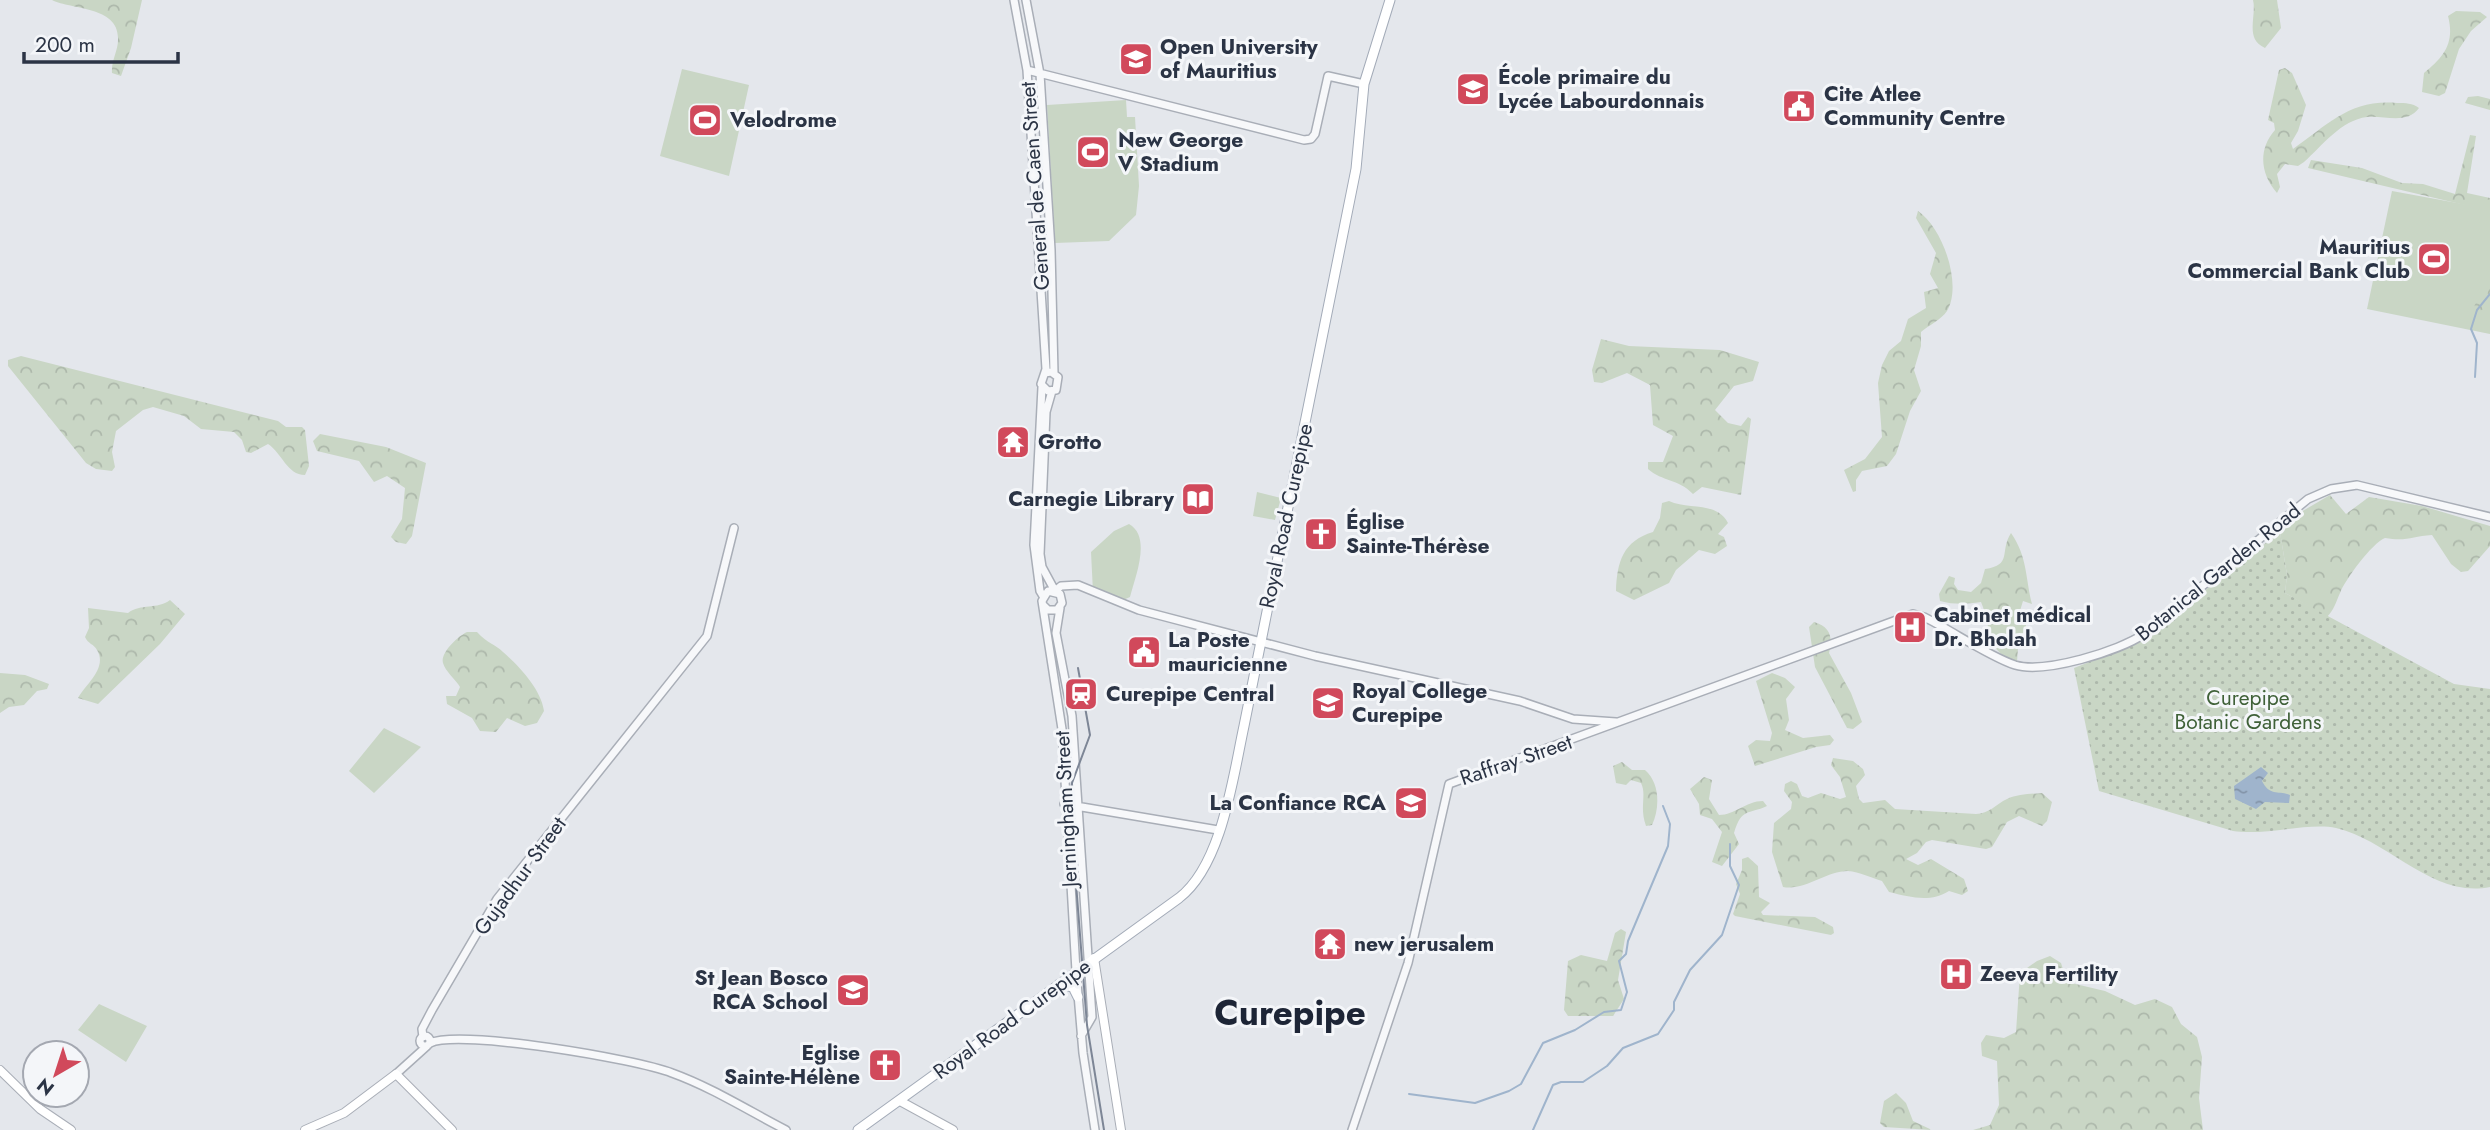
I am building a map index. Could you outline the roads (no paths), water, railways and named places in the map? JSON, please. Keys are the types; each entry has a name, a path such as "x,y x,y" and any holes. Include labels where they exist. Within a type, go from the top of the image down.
{"main road":[{"name":"Royal Road Curepipe","path":"858,1130 1194,885 1205,871 1240,747 1359,144 1364,84 1391,0"},
{"path":"1091,960 1121,1130"},
{"path":"1058,984 1069,984 1078,996"},
{"path":"0,1070 40,1109 71,1130"},
{"path":"305,1130 344,1113 396,1074 452,1130"},
{"path":"900,1101 953,1130"}],"street":[{"name":"General de Caen Street","path":"1014,0 1027,70 1050,373"},
{"name":"General de Caen Street","path":"1026,0 1040,74 1051,250 1050,373"},
{"path":"1027,70 1304,140 1311,139 1315,134 1328,76 1364,84"},
{"path":"1062,597 1055,591 1042,567 1040,554 1046,412 1052,391 1059,383 1050,373 1041,378 1034,545 1044,606 1051,611 1060,608 1062,597 1063,590 1070,586"},
{"path":"1042,387 1052,391"},
{"name":"Raffray Street","path":"1352,1130 1403,981 1449,784 1918,614 2016,665 2033,667 2116,649 2144,634 2308,499 2331,489 2357,485 2490,517"},
{"name":"Gujadhur Street","path":"396,1074 417,1054 425,1042 422,1029 497,899 707,636 734,528"},
{"path":"1043,596 1070,586 1078,586 1139,610 1260,642 1520,701 1584,721 1622,722"},
{"name":"Jerningham Street","path":"1044,606 1062,729 1064,804 1081,1036 1095,1130"},
{"name":"Jerningham Street","path":"1060,608 1056,633 1072,716 1076,805 1091,960 1092,1017 1081,1036"},
{"name":"Raffray Street","path":"1583,736 1586,726 1584,721"},
{"path":"1064,804 1218,830"},
{"path":"425,1042 444,1038 520,1044 668,1071 786,1130"}],"water":[{"path":"2261,767 2268,773 2262,781 2265,786 2271,791 2290,795 2289,803 2265,802 2256,809 2235,799 2234,786"}],"waterway":[{"path":"2475,377 2477,343 2471,329 2477,310 2490,294"},
{"path":"1409,1094 1475,1103 1509,1091 1521,1084 1543,1043 1575,1030 1604,1012 1621,1010 1627,992 1619,961 1626,954 1628,941 1668,846 1670,824 1663,806"},
{"path":"1533,1130 1553,1085 1561,1082 1583,1082 1607,1066 1623,1048 1658,1034 1674,1010 1674,1002 1690,970 1722,935 1739,885 1730,866 1730,844"}],"tram line":[{"path":"1078,668 1090,735 1072,783 1070,806 1087,1025 1104,1130"}],"place":[{"name":"Open University of Mauritius","path":"1136,59"},
{"name":"École primaire du Lycée Labourdonnais","path":"1473,89"},
{"name":"Cite Atlee Community Centre","path":"1799,106"},
{"name":"Velodrome","path":"705,120"},
{"name":"New George V Stadium","path":"1093,152"},
{"name":"Mauritius Commercial Bank Club","path":"2434,259"},
{"name":"Grotto","path":"1013,442"},
{"name":"Carnegie Library","path":"1198,499"},
{"name":"Église Sainte-Thérèse","path":"1321,534"},
{"name":"Cabinet médical Dr. Bholah","path":"1910,627"},
{"name":"La Poste mauricienne","path":"1144,652"},
{"name":"Curepipe Central","path":"1081,694"},
{"name":"Royal College Curepipe","path":"1328,703"},
{"name":"La Confiance RCA","path":"1411,803"},
{"name":"new jerusalem","path":"1330,944"},
{"name":"Zeeva Fertility","path":"1956,974"},
{"name":"St Jean Bosco RCA School","path":"853,990"},
{"name":"Eglise Sainte-Hélène","path":"885,1065"}],"district":[{"name":"Curepipe","path":"1290,1013"}],"park label":[{"name":"Curepipe Botanic Gardens","path":"2248,710"}]}
